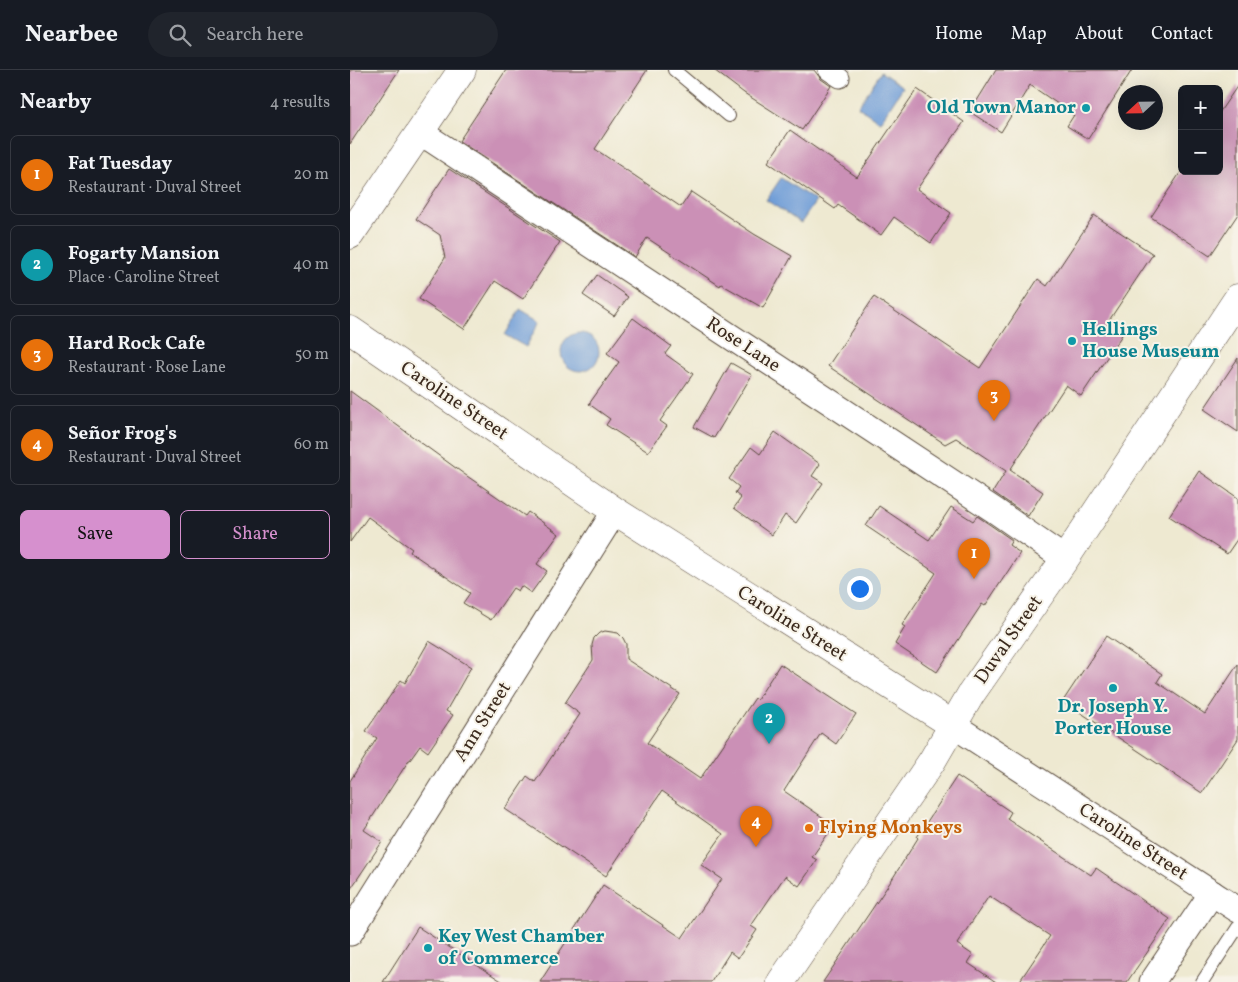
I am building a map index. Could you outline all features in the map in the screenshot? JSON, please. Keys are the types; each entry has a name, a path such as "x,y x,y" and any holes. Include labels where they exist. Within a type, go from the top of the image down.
{"street":[{"path":"350,235 462,70"},
{"name":"Rose Lane","path":"420,132 1065,559"},
{"name":"Duval Street","path":"780,982 926,769 971,694 1065,559 1238,298"},
{"name":"Caroline Street","path":"350,330 615,511 1238,910"},
{"name":"Ann Street","path":"350,933 615,511"},
{"path":"1152,982 1212,893"}],"lane":[{"path":"674,70 730,116"},
{"path":"1202,982 1238,927"}],"water":[{"path":"881,72 903,87 880,122 858,107"},
{"path":"781,178 816,201 801,223 766,200"},
{"path":"520,309 540,321 526,347 505,335"},
{"path":"580,333 587,334 593,339 598,345 598,359 593,365 587,370 580,371 573,370 567,365 562,359 561,352 562,345 567,339 573,334"}],"building":[{"path":"350,70 399,70 350,144"},
{"path":"506,70 647,70 595,149 681,207 691,192 754,234 792,256 763,308 721,284 720,286 647,238 635,257 459,141"},
{"path":"714,70 814,70 821,79 831,86 802,130 744,93"},
{"path":"996,70 1132,70 1122,85 1118,85 1118,92 1088,139 1067,126 1074,115 1030,85 1001,132 970,112"},
{"path":"1238,85 1238,214 1210,256 1151,217 1179,175 1223,175 1223,107"},
{"path":"917,89 964,122 917,189 951,213 931,243 894,217 881,235 838,205 835,209 768,162 790,130 857,177"},
{"path":"449,169 560,242 523,299 495,281 464,329 419,299 445,258 440,235 416,219"},
{"path":"1094,215 1153,254 1106,325 1122,335 1081,396 1066,385 1010,470 1043,492 1028,516 993,492 1006,471 956,438 945,444 828,366 874,297 980,368 1038,279 1047,286"},
{"path":"597,275 628,297 614,316 583,295"},
{"path":"633,318 671,346 665,354 693,374 660,421 667,426 648,452 606,425 610,419 589,404 619,362 607,353"},
{"path":"1238,358 1238,432 1204,409"},
{"path":"731,363 752,375 714,438 694,427"},
{"path":"350,391 525,516 528,512 559,534 537,564 547,571 531,593 521,586 518,591 513,588 491,620 463,603 470,593 410,552 412,549 368,517 350,542"},
{"path":"775,432 820,464 812,476 823,483 796,523 785,515 772,535 734,508 741,498 735,493 739,487 729,479 751,447 760,454"},
{"path":"1199,471 1238,498 1238,538 1227,554 1169,516"},
{"path":"879,506 929,540 951,507 973,521 977,516 1012,540 1009,545 1020,553 985,606 982,604 937,672 895,644 905,627 902,625 936,573 866,526"},
{"path":"605,631 618,633 623,638 626,644 626,659 680,694 647,743 700,779 755,698 757,700 780,664 856,714 836,744 821,733 784,791 834,825 812,857 817,860 799,886 785,876 751,926 757,930 738,958 730,952 711,982 540,982 603,885 682,938 722,879 701,865 723,834 662,791 606,876 505,809 527,776 535,782 580,714 565,703 593,660 592,645 594,638 599,633"},
{"path":"1106,636 1162,674 1157,682 1205,714 1238,664 1238,739 1202,793 1063,701"},
{"path":"429,641 471,667 446,711 453,715 428,752 420,746 409,760 364,830 382,842 350,890 350,781 377,738 366,731 401,680 405,683"},
{"path":"957,776 1011,812 1007,819 1091,875 1096,868 1170,919 1127,982 1019,982 1050,936 989,896 957,944 973,955 968,963 996,982 823,982 891,881"},
{"name":"Key West Chamber of Commerce","path":"418,927 503,982 383,982"}],"place":[{"name":"Old Town Manor","path":"1086,108"},
{"name":"Hellings House Museum","path":"1072,341"},
{"name":"Hard Rock Cafe","path":"994,421"},
{"name":"Fat Tuesday","path":"974,579"},
{"name":"Dr. Joseph Y. Porter House","path":"1113,688"},
{"name":"Fogarty Mansion","path":"769,744"},
{"name":"Flying Monkeys","path":"809,828"},
{"name":"Señor Frog's","path":"756,847"},
{"name":"Key West Chamber of Commerce","path":"428,948"}]}
